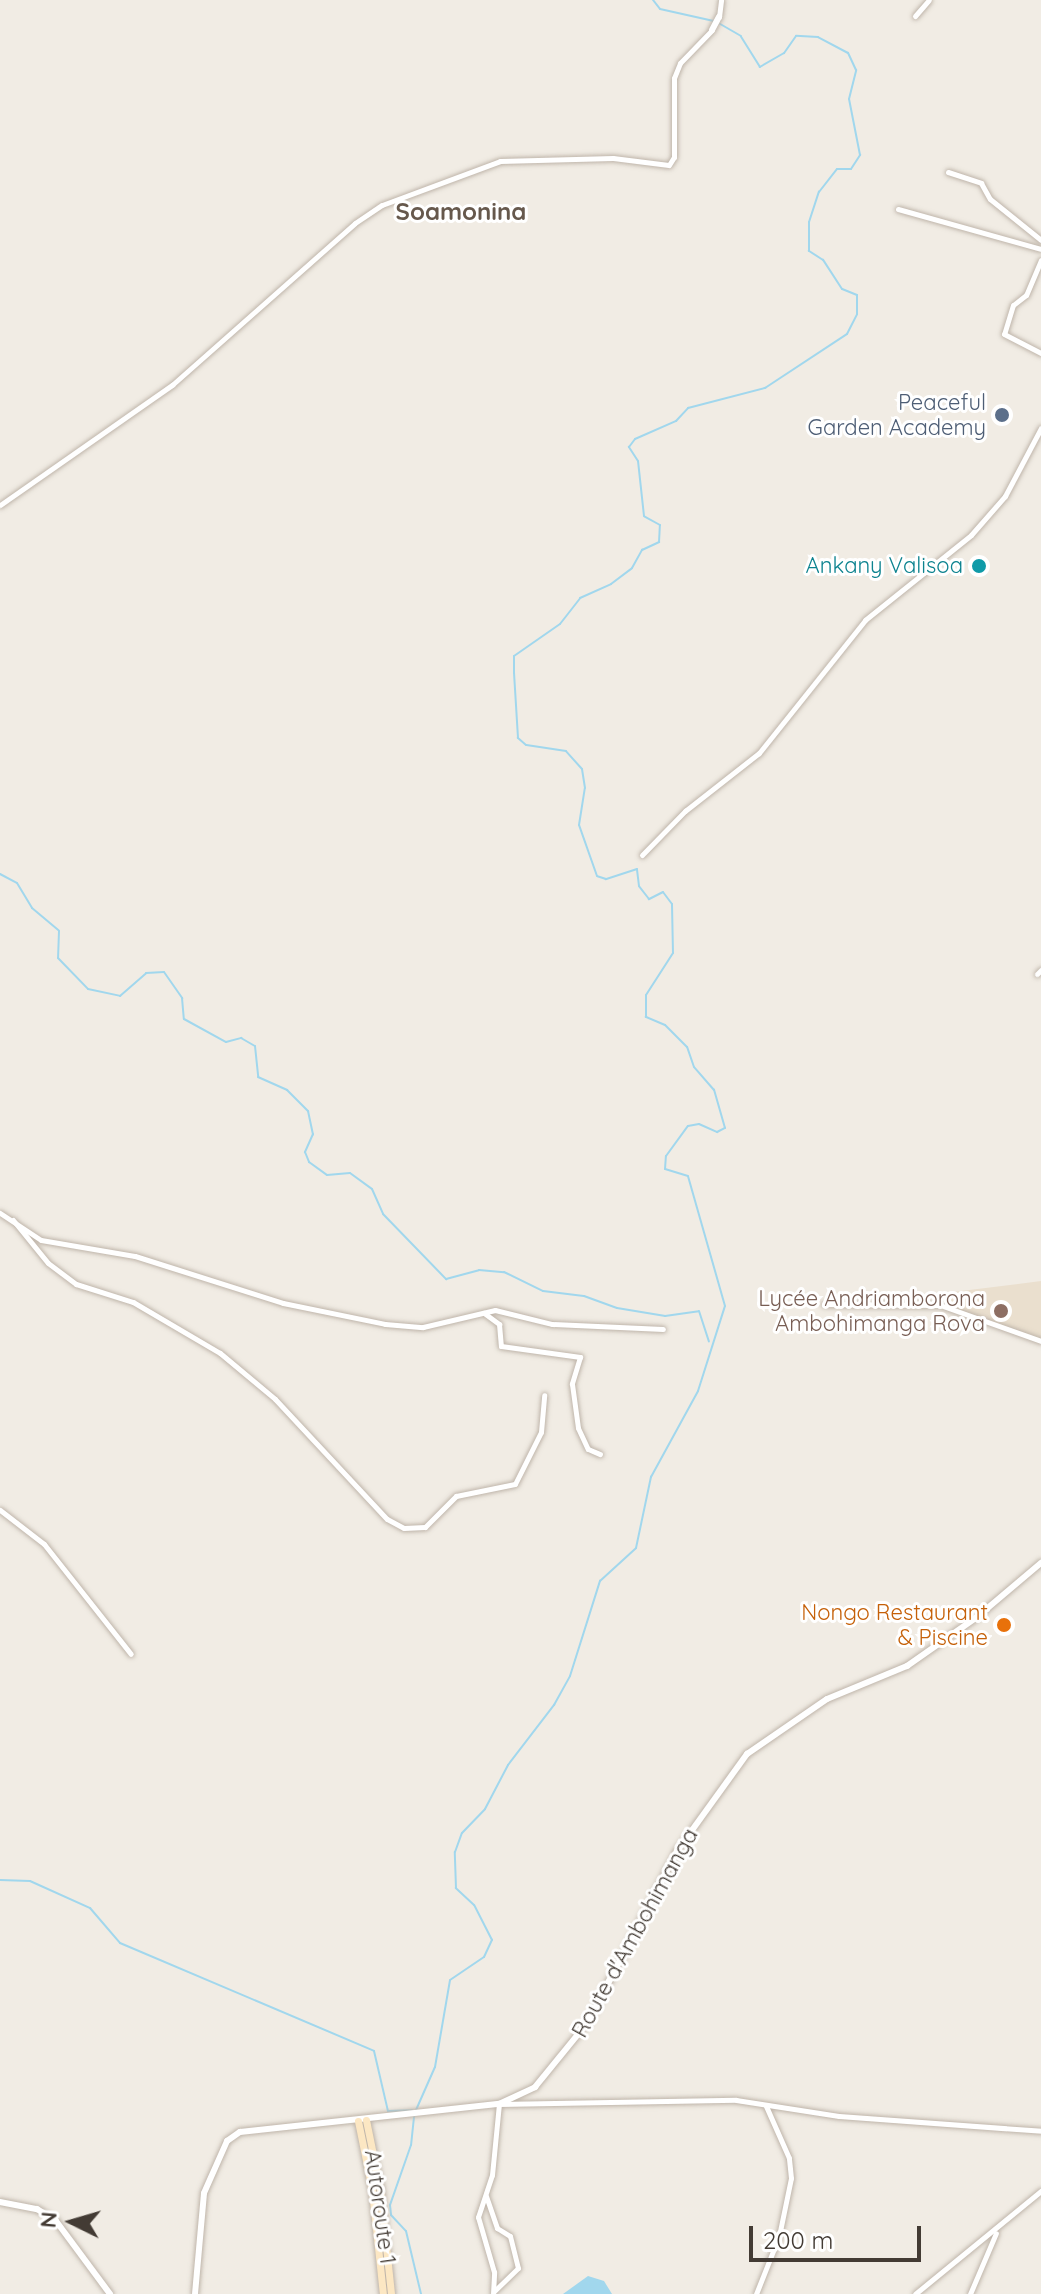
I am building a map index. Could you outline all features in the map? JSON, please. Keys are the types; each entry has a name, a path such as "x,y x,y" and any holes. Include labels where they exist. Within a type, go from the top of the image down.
{"main road":[{"name":"Autoroute 1","path":"362,2121 383,2294"},
{"name":"Autoroute 1","path":"362,2121 380,2189 391,2294"}],"street":[{"path":"0,505 172,385 355,223 382,205 500,161 613,158 669,165 674,157 674,78 680,63 712,30 719,17 721,0"},
{"path":"915,16 929,0"},
{"path":"948,172 981,183 990,199 1041,240"},
{"path":"898,209 1041,249"},
{"path":"1041,260 1026,295 1013,305 1004,334 1041,353"},
{"path":"642,855 685,811 759,753 865,620 971,535 1005,496 1041,428"},
{"path":"0,1213 41,1240 135,1256 283,1303 385,1324 423,1327 495,1310 552,1324 663,1329"},
{"path":"13,1220 48,1263 76,1284 133,1302 220,1353 275,1399 387,1519 404,1528 425,1527 456,1496 515,1484 541,1432 544,1395"},
{"path":"824,1304 940,1305 1041,1341"},
{"path":"484,1313 499,1324 501,1346 580,1357 572,1384 578,1428 588,1449 600,1454"},
{"path":"0,1510 44,1544 131,1654"},
{"name":"Route d'Ambohimanga","path":"195,2294 204,2193 227,2141 240,2132 499,2104 535,2087 566,2055 677,1851 747,1754 827,1699 918,1658 1041,1563"},
{"path":"493,2293 494,2272 478,2217 486,2196 499,2104 656,2105 708,2099 1041,2131"},
{"path":"756,2294 779,2236 791,2178 789,2158 766,2106"},
{"path":"915,2294 1041,2191"},
{"path":"486,2196 497,2228 510,2236 518,2268 493,2293"},
{"path":"0,2202 47,2213 78,2246 110,2294"},
{"path":"970,2294 997,2230"}],"shaded area":[{"name":"Lycée Andriamborona Ambohimanga Rova","path":"1041,1281 1041,1339 942,1304 945,1293"}],"water":[{"path":"588,2276 604,2281 612,2294 563,2294"}],"waterway":[{"path":"653,0 660,9 714,21"},
{"path":"416,2110 435,2067 450,1980 484,1957 492,1940 474,1905 456,1888 455,1852 462,1833 485,1809 508,1765 554,1705 570,1676 600,1581 636,1548 651,1477 698,1391 725,1306 688,1176 665,1169 666,1156 688,1126 699,1124 717,1132 725,1128 714,1090 694,1067 687,1047 665,1025 646,1017 646,995 673,953 672,904 663,892 649,899 639,886 637,869 606,879 597,876 579,825 585,788 582,769 566,751 526,745 518,738 514,673 514,656 560,624 580,598 611,584 632,568 642,550 659,542 660,525 644,516 638,461 629,447 635,439 676,421 688,408 765,388 847,334 857,314 857,295 842,289 823,260 809,251 809,222 819,192 837,169 851,169 860,155 849,99 856,70 848,53 818,37 796,36 784,53 760,67 741,36 720,24"},
{"path":"0,874 17,883 32,908 59,931 58,958 88,989 120,996 146,973 164,972 182,998 184,1019 226,1042 241,1038 255,1046 258,1077 287,1090 308,1111 313,1134 305,1152 309,1162 327,1175 350,1173 372,1189 383,1214 446,1279 479,1270 504,1272 543,1291 584,1296 617,1308 665,1316 699,1311 709,1341"},
{"path":"0,1880 30,1881 90,1908 120,1943 374,2051 388,2111 412,2110"},
{"path":"414,2117 411,2145 390,2205 391,2215 406,2231 421,2294"}],"place":[{"name":"Peaceful Garden Academy","path":"1002,415"},
{"name":"Ankany Valisoa","path":"979,566"},
{"name":"Lycée Andriamborona Ambohimanga Rova","path":"1001,1311"},
{"name":"Nongo Restaurant & Piscine","path":"1004,1625"}],"district":[{"name":"Soamonina","path":"461,212"}]}
